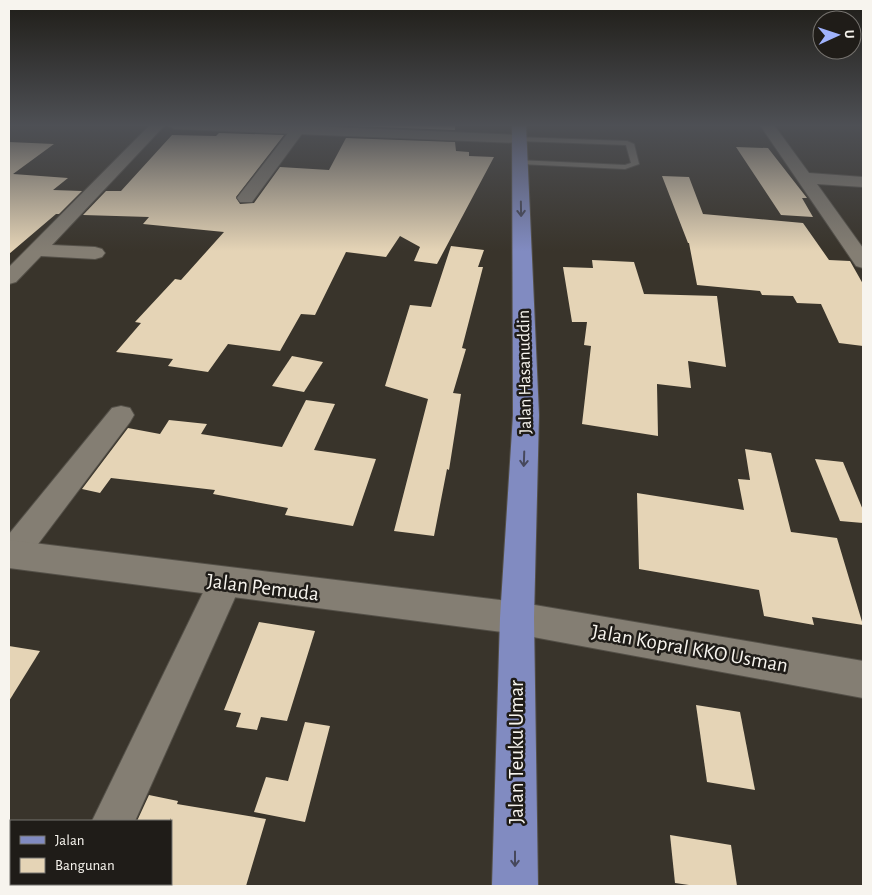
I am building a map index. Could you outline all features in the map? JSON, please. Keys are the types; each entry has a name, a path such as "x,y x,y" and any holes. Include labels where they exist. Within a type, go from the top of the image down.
{"main road":[{"name":"Jalan Hasanuddin","path":"517,618 526,415 520,167"},
{"name":"Jalan Teuku Umar","path":"515,886 517,618"}],"street":[{"path":"9,278 117,167"},
{"path":"246,198 269,167"},
{"path":"797,167 863,262"},
{"path":"809,184 863,182"},
{"path":"809,184 863,193"},
{"path":"36,250 95,253"},
{"path":"11,554 121,415"},
{"name":"Jalan Pemuda","path":"11,554 517,618"},
{"path":"113,820 225,582"},
{"name":"Jalan Kopral KKO Usman","path":"517,618 863,680"}],"building":[{"path":"9,167 23,167 13,174 68,178 53,190 82,191 59,214 56,214 9,254"},
{"path":"143,167 259,167 236,197 240,204 254,203 280,167 329,170 331,167 489,167 437,264 414,261 420,247 400,236 386,257 346,252 315,315 301,314 280,351 228,344 208,372 168,366 173,359 116,352 141,323 135,322 175,279 181,280 224,232 143,224 149,217 83,215 106,191 121,191"},
{"path":"749,167 783,167 807,198 802,198 813,217 781,215"},
{"path":"662,176 689,177 703,214 803,223 829,260 850,261 863,284 863,346 839,343 821,304 797,303 793,296 762,295 760,291 697,285 689,243"},
{"path":"451,246 484,250 478,267 483,267 462,348 466,349 453,393 461,394 449,470 447,469 434,536 394,531 428,399 385,386 410,305 431,307"},
{"path":"592,260 634,262 644,294 717,296 726,367 688,361 691,388 657,384 658,436 582,424 591,346 584,345 587,322 572,322 563,267 593,268"},
{"path":"292,356 323,362 304,392 272,386"},
{"path":"306,400 335,404 314,450 376,459 353,526 285,515 288,508 213,494 215,490 111,478 100,493 82,489 128,428 160,434 169,420 207,424 201,434 282,447"},
{"path":"745,449 771,453 791,532 837,538 863,625 812,617 814,625 764,616 759,590 639,569 637,493 744,510 738,479 750,480"},
{"path":"815,459 843,462 863,510 863,523 840,521"},
{"path":"259,622 315,631 287,721 261,717 257,730 236,727 241,713 224,710"},
{"path":"9,646 40,651 9,701"},
{"path":"696,705 740,712 755,790 707,782"},
{"path":"305,722 330,726 305,822 254,812 266,777 288,781"},
{"path":"149,795 178,801 177,804 266,819 246,886 171,886 171,818 170,820 137,820"},
{"path":"670,835 731,845 737,886 696,886 675,883"}]}
